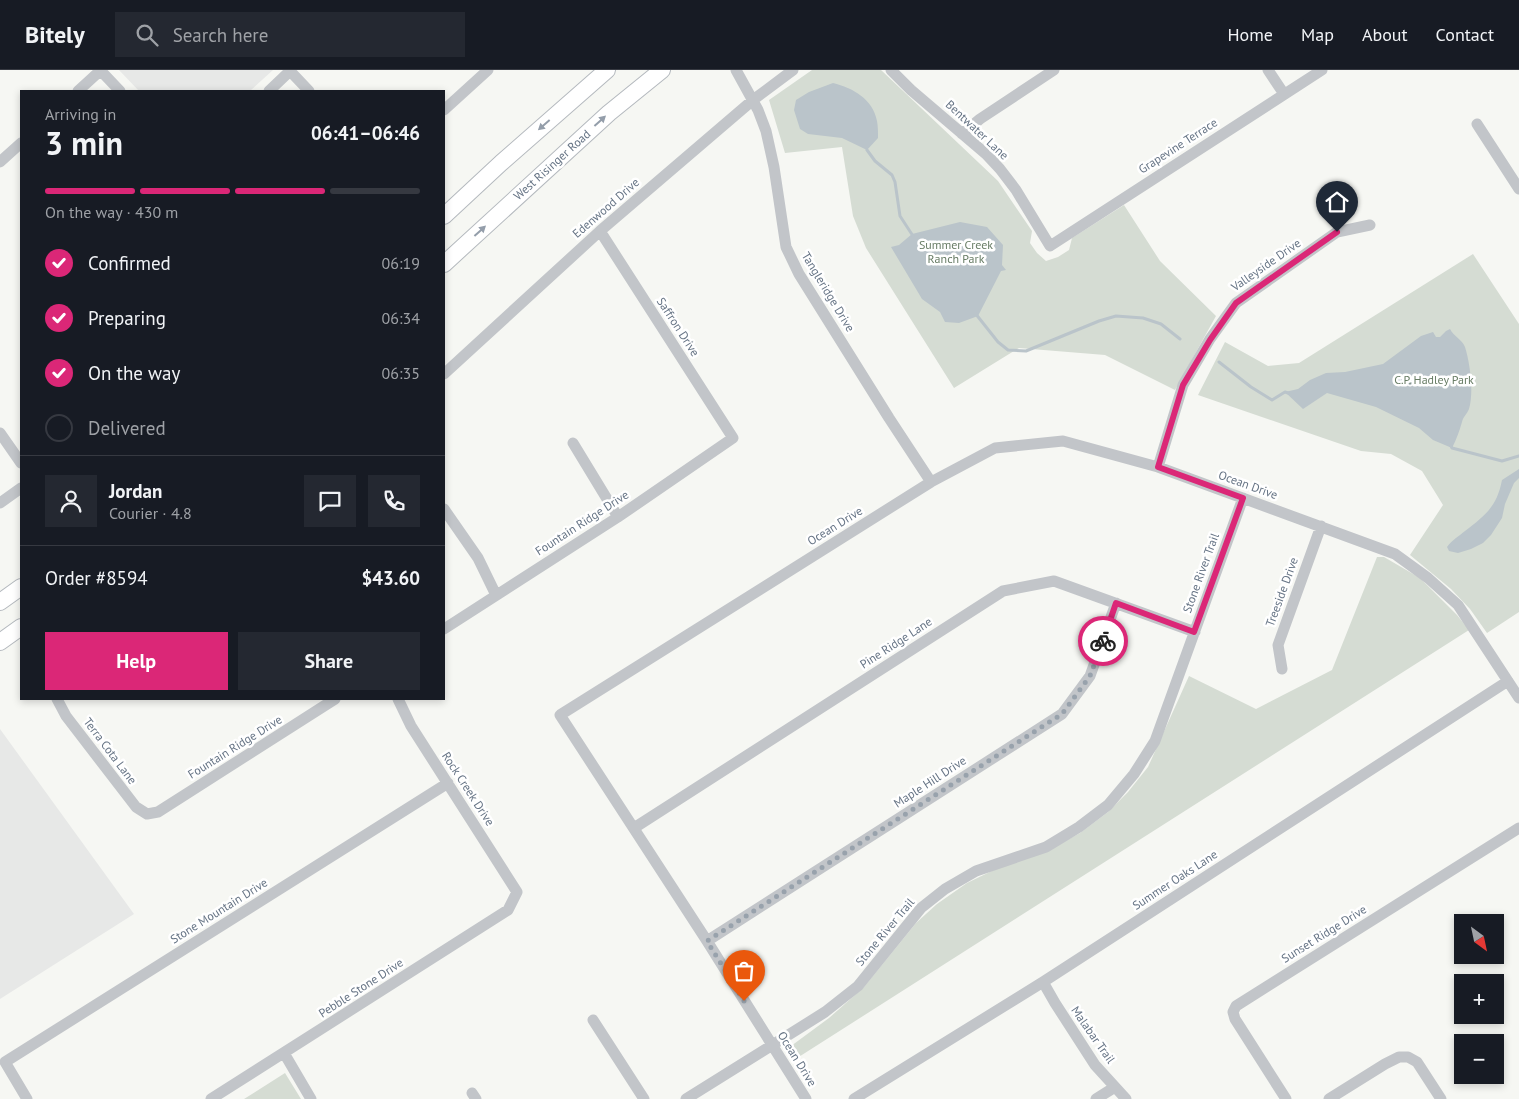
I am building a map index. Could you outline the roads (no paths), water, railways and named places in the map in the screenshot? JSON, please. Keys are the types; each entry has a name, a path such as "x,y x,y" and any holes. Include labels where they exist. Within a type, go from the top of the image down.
{"main road":[{"path":"445,215 607,70"},
{"name":"West Risinger Road","path":"445,263 609,113 662,70"},
{"path":"0,602 20,588"},
{"path":"0,642 20,628"}],"street":[{"path":"79,90 100,70 119,90"},
{"path":"270,90 291,70 308,90"},
{"path":"445,109 488,70"},
{"name":"Tangleridge Drive","path":"736,70 766,131 786,247 799,274 930,482"},
{"name":"Edenwood Drive","path":"445,373 600,231 752,100 793,70"},
{"name":"Bentwater Lane","path":"891,70 911,90 986,154 1000,169 1016,190 1050,246"},
{"path":"962,134 980,119 1054,70"},
{"path":"1268,70 1284,94"},
{"name":"Grapevine Terrace","path":"1050,246 1322,70"},
{"path":"1478,124 1519,189"},
{"path":"0,162 20,144"},
{"name":"Valleyside Drive","path":"1158,467 1183,385 1210,340 1236,303 1337,232 1370,225"},
{"name":"Saffron Drive","path":"600,231 733,438"},
{"path":"0,433 20,462"},
{"name":"Fountain Ridge Drive","path":"445,628 618,517 733,438"},
{"name":"Ocean Drive","path":"806,1099 707,941 560,715 930,482 995,448 1063,441 1158,467 1321,526 1395,554 1428,578 1458,605 1519,698"},
{"path":"573,443 618,517"},
{"path":"0,503 20,489"},
{"name":"Stone River Trail","path":"686,1099 825,1012 858,986 921,908 945,889 976,871 1046,847 1079,827 1108,805 1134,774 1155,741 1243,498"},
{"path":"445,510 478,558 496,595"},
{"name":"Treeside Drive","path":"1282,669 1278,645 1321,526"},
{"name":"Pine Ridge Lane","path":"634,828 1003,591 1054,581 1194,632"},
{"name":"Maple Hill Drive","path":"707,941 1062,714 1090,676 1116,603"},
{"name":"Summer Oaks Lane","path":"854,1099 1043,982 1508,681"},
{"name":"Terra Cota Lane","path":"58,700 66,716 136,807 147,814"},
{"name":"Fountain Ridge Drive","path":"147,814 158,812 333,700"},
{"name":"Rock Creek Drive","path":"398,700 411,726 517,892"},
{"name":"Stone Mountain Drive","path":"27,1099 5,1062 448,783"},
{"name":"Sunset Ridge Drive","path":"1286,1099 1235,1019 1233,1012 1236,1006 1519,828"},
{"name":"Pebble Stone Drive","path":"211,1099 508,910 517,892"},
{"name":"Malabar Trail","path":"1043,982 1095,1065 1126,1099"},
{"path":"593,1020 644,1099"},
{"path":"284,1053 311,1099"},
{"path":"1329,1099 1385,1064 1399,1058 1408,1057 1417,1062 1441,1099"},
{"path":"1096,1099 1115,1087"}],"waterway":[{"path":"867,150 875,161 892,175 895,182 900,216 913,236"},
{"path":"975,313 998,342 1008,350 1026,351 1099,321 1116,316 1143,318 1161,324 1180,339"},
{"path":"1219,362 1251,387 1272,400 1285,392 1288,393"},
{"path":"1451,446 1452,448 1502,461 1519,456"}],"park label":[{"name":"Summer Creek Ranch Park","path":"956,252"},
{"name":"C.P. Hadley Park","path":"1434,380"}]}
